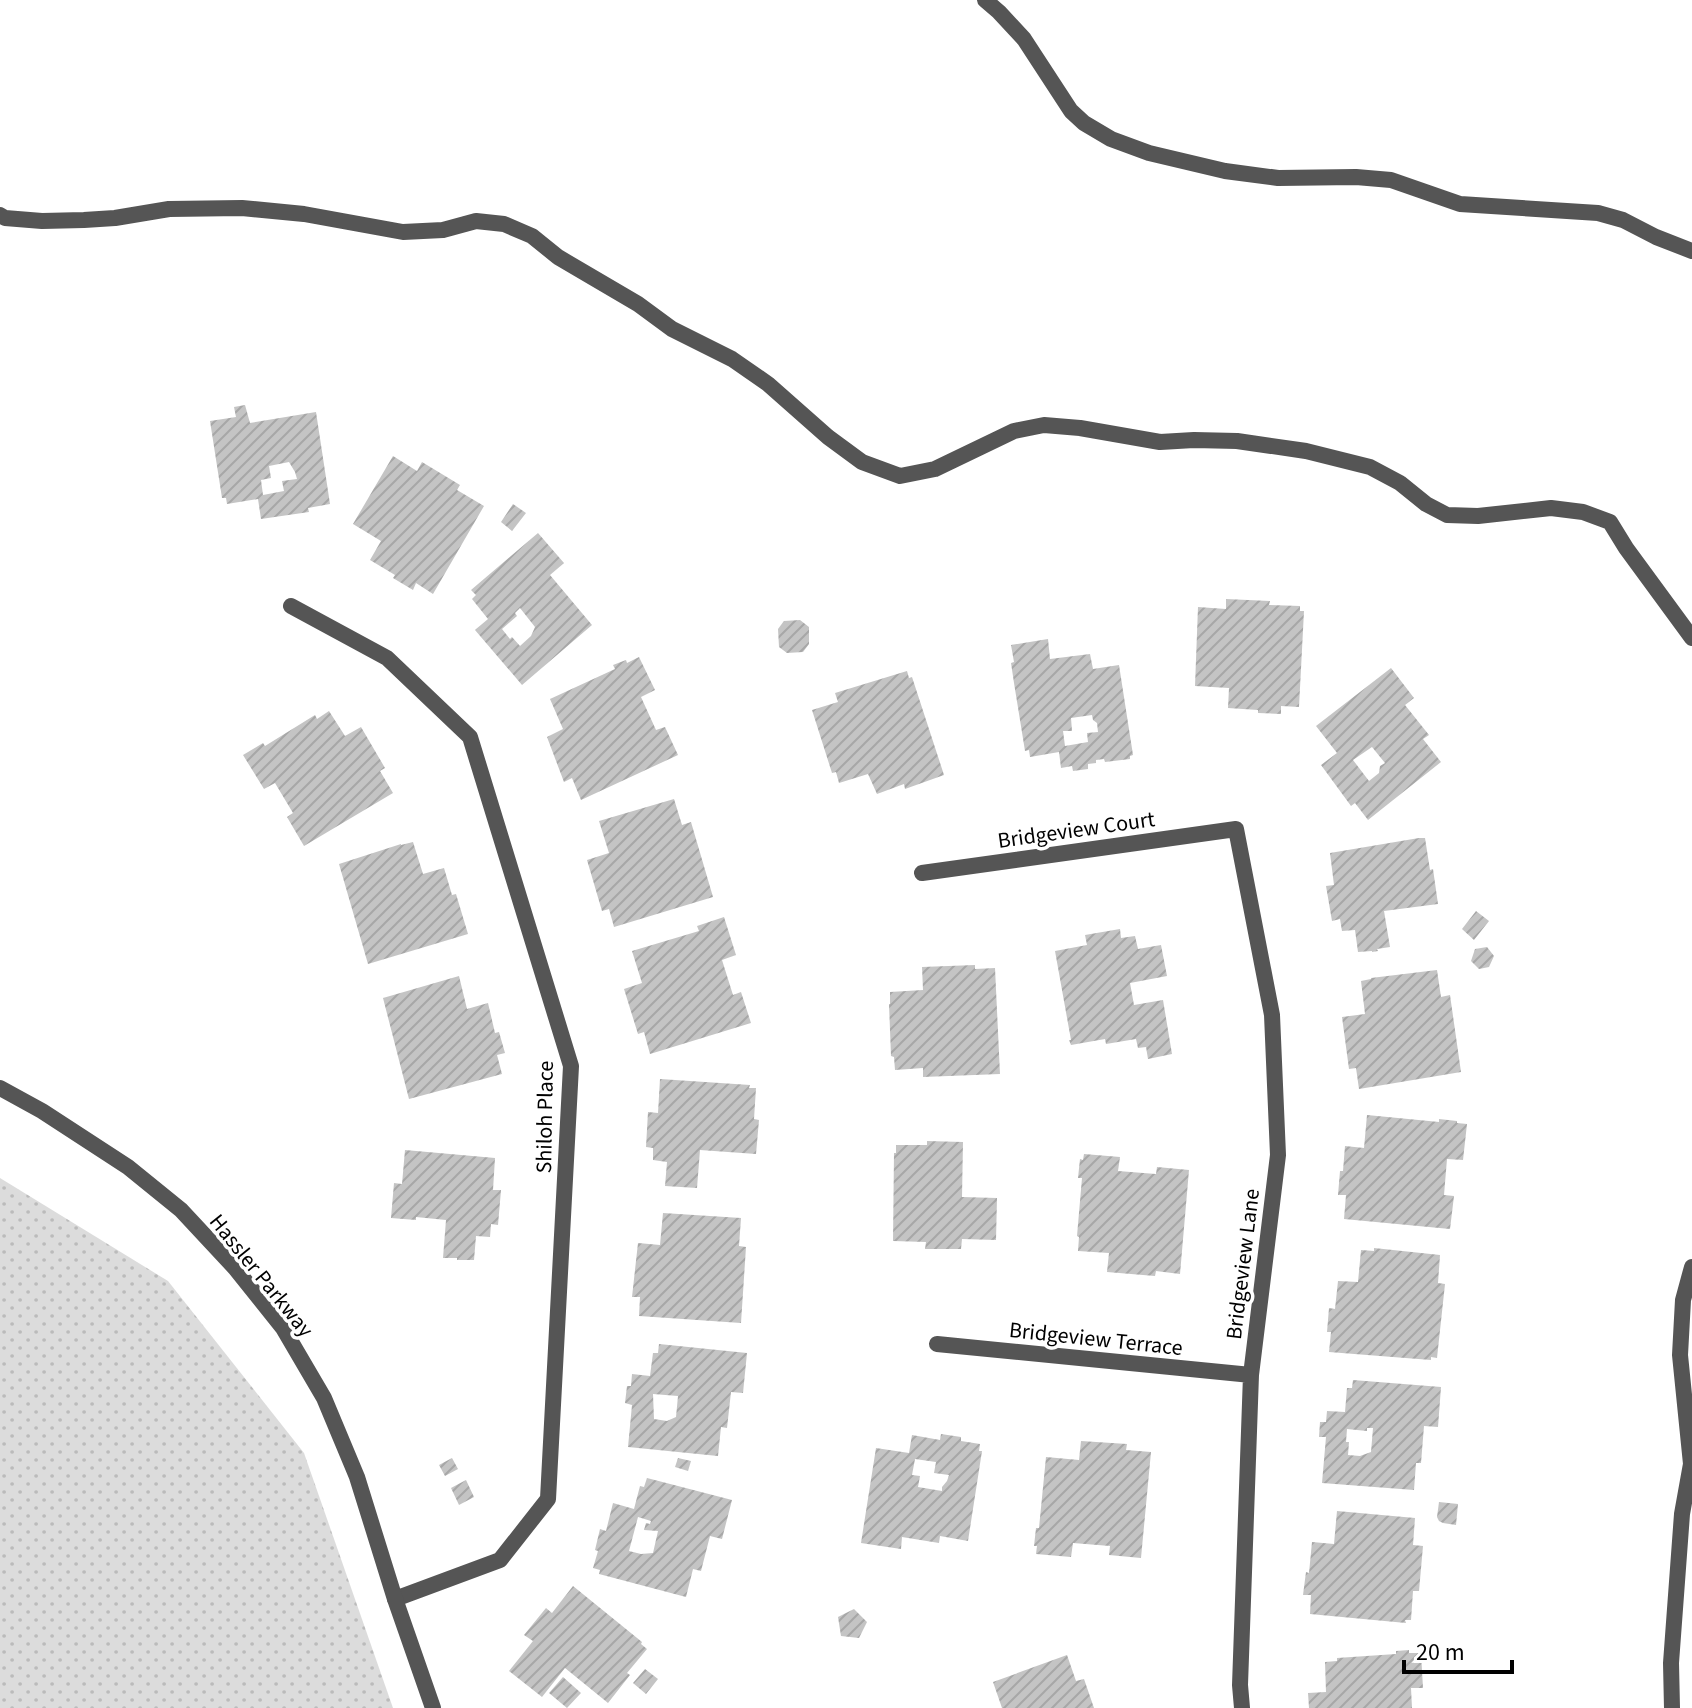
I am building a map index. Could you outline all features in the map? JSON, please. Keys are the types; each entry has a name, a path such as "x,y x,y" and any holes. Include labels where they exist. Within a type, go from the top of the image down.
{"street":[{"path":"985,0 1024,39 1071,111 1111,139 1149,153 1225,171 1278,178 1391,180 1460,204 1598,213 1623,220 1692,251"},
{"path":"0,215 42,221 84,220 169,209 242,208 304,214 403,232 443,230 476,221 504,224 532,236 558,257 638,304 672,329 732,359 768,384 828,437 862,462 900,476 935,469 1014,431 1044,425 1160,442 1237,441 1306,451 1370,467 1447,515 1478,516 1551,508 1583,512 1610,522 1692,638"},
{"name":"Shiloh Place","path":"291,606 387,658 470,737 571,1066 548,1499 500,1560 395,1599"},
{"name":"Bridgeview Court","path":"922,873 1236,829"},
{"name":"Bridgeview Lane","path":"1236,829 1272,1015 1278,1155 1251,1375 1242,1708"},
{"name":"Hassler Parkway","path":"0,1088 42,1111 128,1167 181,1210 235,1268 283,1328 324,1398 357,1477 433,1708"},
{"path":"1672,1708 1671,1663 1682,1514 1691,1464 1680,1355 1683,1300 1692,1267"},
{"name":"Bridgeview Terrace","path":"937,1344 1251,1375"}],"shaded area":[{"path":"0,1178 168,1281 304,1453 393,1708 0,1708"}],"building":[{"path":"245,405 250,423 316,412 330,504 308,508 309,512 261,519 258,499 227,504 226,498 222,498 210,421 236,417 234,407","holes":["289,462 297,479 282,481 284,491 263,495 261,480 271,478 269,466"]},
{"path":"393,456 417,471 422,462 460,485 457,490 484,506 433,594 416,583 413,590 370,560 381,541 353,524"},
{"path":"513,504 526,513 512,531 501,522"},
{"path":"538,533 564,563 550,575 592,625 522,685 475,630 488,619 472,599 476,595 471,590","holes":["520,608 535,627 531,636 520,646 502,629 517,616 515,613"]},
{"path":"1226,599 1270,601 1269,605 1300,606 1300,611 1304,611 1299,707 1281,706 1281,714 1228,708 1229,688 1195,686 1198,607 1226,609"},
{"path":"800,620 809,627 809,644 803,652 787,653 779,647 778,629 784,621"},
{"path":"1048,639 1050,659 1090,654 1093,669 1119,665 1133,755 1130,759 1096,760 1096,763 1088,764 1088,769 1073,771 1072,766 1061,768 1059,752 1030,757 1029,750 1025,751 1011,645","holes":["1092,715 1097,723 1098,732 1087,733 1088,742 1065,746 1063,731 1072,731 1071,718"]},
{"path":"639,657 655,690 641,697 656,730 665,727 678,755 581,800 572,778 564,782 547,737 563,729 550,699 615,669 613,665"},
{"path":"1391,668 1414,698 1405,705 1429,735 1423,739 1441,762 1368,820 1355,803 1351,806 1321,765 1337,753 1316,726","holes":["1372,747 1385,763 1369,781 1353,760"]},
{"path":"907,671 909,678 912,677 944,775 905,789 904,784 877,794 868,774 839,783 836,772 832,773 812,710 838,702 835,693"},
{"path":"329,711 345,736 361,727 385,768 380,771 393,793 304,846 287,817 293,813 275,783 264,789 243,755 263,743 265,746 315,715 317,719"},
{"path":"674,799 682,825 691,822 713,897 614,927 609,909 602,911 587,860 609,853 599,821"},
{"path":"1425,838 1438,904 1384,911 1390,947 1358,952 1355,930 1342,931 1340,919 1332,921 1326,886 1334,885 1330,853"},
{"path":"413,842 423,874 444,868 468,934 368,964 339,864"},
{"path":"1476,911 1489,921 1474,940 1462,929"},
{"path":"724,917 736,955 722,960 733,995 741,992 751,1023 650,1054 644,1032 638,1034 624,989 642,983 632,951 699,931 697,926"},
{"path":"1120,929 1121,938 1135,936 1138,949 1161,945 1167,976 1130,983 1134,1005 1163,1000 1172,1054 1148,1059 1146,1047 1138,1048 1136,1039 1106,1044 1105,1039 1071,1045 1055,951 1087,945 1085,935"},
{"path":"1487,947 1494,956 1489,967 1479,969 1471,961 1475,949"},
{"path":"975,965 975,969 995,968 1000,1074 923,1077 923,1068 895,1070 894,1057 891,1056 890,992 923,990 922,967"},
{"path":"1437,970 1441,997 1450,995 1461,1072 1359,1089 1356,1068 1349,1069 1342,1017 1365,1014 1361,981"},
{"path":"459,976 467,1009 488,1003 495,1033 499,1032 505,1053 497,1055 502,1074 409,1099 383,998"},
{"path":"660,1079 750,1085 749,1088 756,1088 754,1119 759,1120 756,1154 700,1150 697,1188 665,1186 667,1162 653,1160 653,1148 646,1147 648,1112 658,1113"},
{"path":"1367,1115 1439,1122 1439,1119 1467,1124 1463,1160 1447,1159 1444,1195 1454,1196 1450,1229 1344,1219 1346,1195 1338,1195 1345,1146 1364,1148"},
{"path":"927,1141 963,1142 962,1197 997,1198 996,1240 962,1239 961,1249 925,1249 926,1242 893,1241 896,1145 927,1145"},
{"path":"405,1150 495,1158 493,1190 501,1190 498,1225 491,1224 490,1237 476,1236 474,1260 443,1258 446,1220 391,1218 394,1183 402,1184"},
{"path":"1084,1154 1120,1157 1118,1171 1156,1174 1157,1167 1189,1170 1180,1274 1156,1271 1155,1276 1107,1272 1109,1253 1078,1251 1082,1178 1078,1178 1080,1159 1083,1160"},
{"path":"663,1213 741,1218 739,1246 746,1247 741,1323 639,1316 640,1297 632,1297 638,1243 660,1245"},
{"path":"1374,1248 1440,1255 1438,1283 1445,1284 1437,1358 1329,1352 1329,1308 1335,1309 1338,1281 1358,1282 1361,1250 1374,1251"},
{"path":"659,1344 747,1353 743,1393 731,1392 727,1428 721,1427 718,1456 628,1447 632,1405 625,1403 627,1386 631,1386 632,1374 650,1376 653,1353 658,1353","holes":["653,1394 678,1396 676,1417 667,1421 654,1419"]},
{"path":"1353,1380 1441,1387 1438,1427 1424,1426 1421,1463 1416,1463 1414,1490 1322,1483 1326,1437 1319,1437 1320,1422 1326,1422 1327,1411 1345,1412 1347,1388 1352,1388","holes":["1367,1428 1373,1428 1371,1452 1360,1456 1348,1455 1347,1429 1367,1431"]},
{"path":"941,1434 961,1437 961,1441 980,1444 979,1451 982,1451 968,1541 940,1536 939,1543 902,1537 901,1549 861,1543 876,1448 909,1453 912,1435 940,1440","holes":["915,1459 936,1462 934,1473 949,1475 942,1491 918,1487 920,1476 912,1475"]},
{"path":"1081,1441 1127,1444 1126,1450 1151,1452 1141,1558 1109,1555 1110,1546 1073,1543 1071,1557 1036,1554 1037,1546 1034,1546 1036,1528 1039,1528 1046,1457 1079,1460"},
{"path":"452,1458 458,1469 445,1476 439,1465"},
{"path":"678,1458 691,1461 688,1471 675,1467"},
{"path":"647,1478 732,1500 722,1539 710,1536 701,1571 693,1569 686,1597 599,1574 600,1570 593,1568 600,1529 606,1531 613,1503 634,1509 640,1486 644,1487","holes":["638,1517 651,1521 650,1524 646,1523 644,1530 658,1531 653,1553 629,1551"]},
{"path":"466,1480 474,1497 459,1505 451,1488"},
{"path":"1439,1502 1458,1504 1456,1525 1439,1521"},
{"path":"1337,1511 1415,1518 1413,1545 1423,1546 1419,1591 1413,1591 1411,1620 1405,1620 1406,1623 1310,1614 1311,1595 1303,1595 1312,1542 1334,1544"},
{"path":"573,1586 647,1649 608,1703 565,1668 542,1697 509,1671 533,1641 524,1635 546,1608 552,1613"},
{"path":"854,1609 867,1622 859,1638 841,1636 838,1617"},
{"path":"1409,1650 1409,1653 1421,1653 1423,1688 1411,1688 1412,1708 1309,1708 1308,1693 1326,1692 1325,1662"},
{"path":"1067,1655 1076,1681 1084,1679 1094,1708 1002,1708 993,1682"},
{"path":"645,1669 658,1679 646,1694 633,1683"},
{"path":"563,1677 581,1693 567,1708 549,1693"}]}
